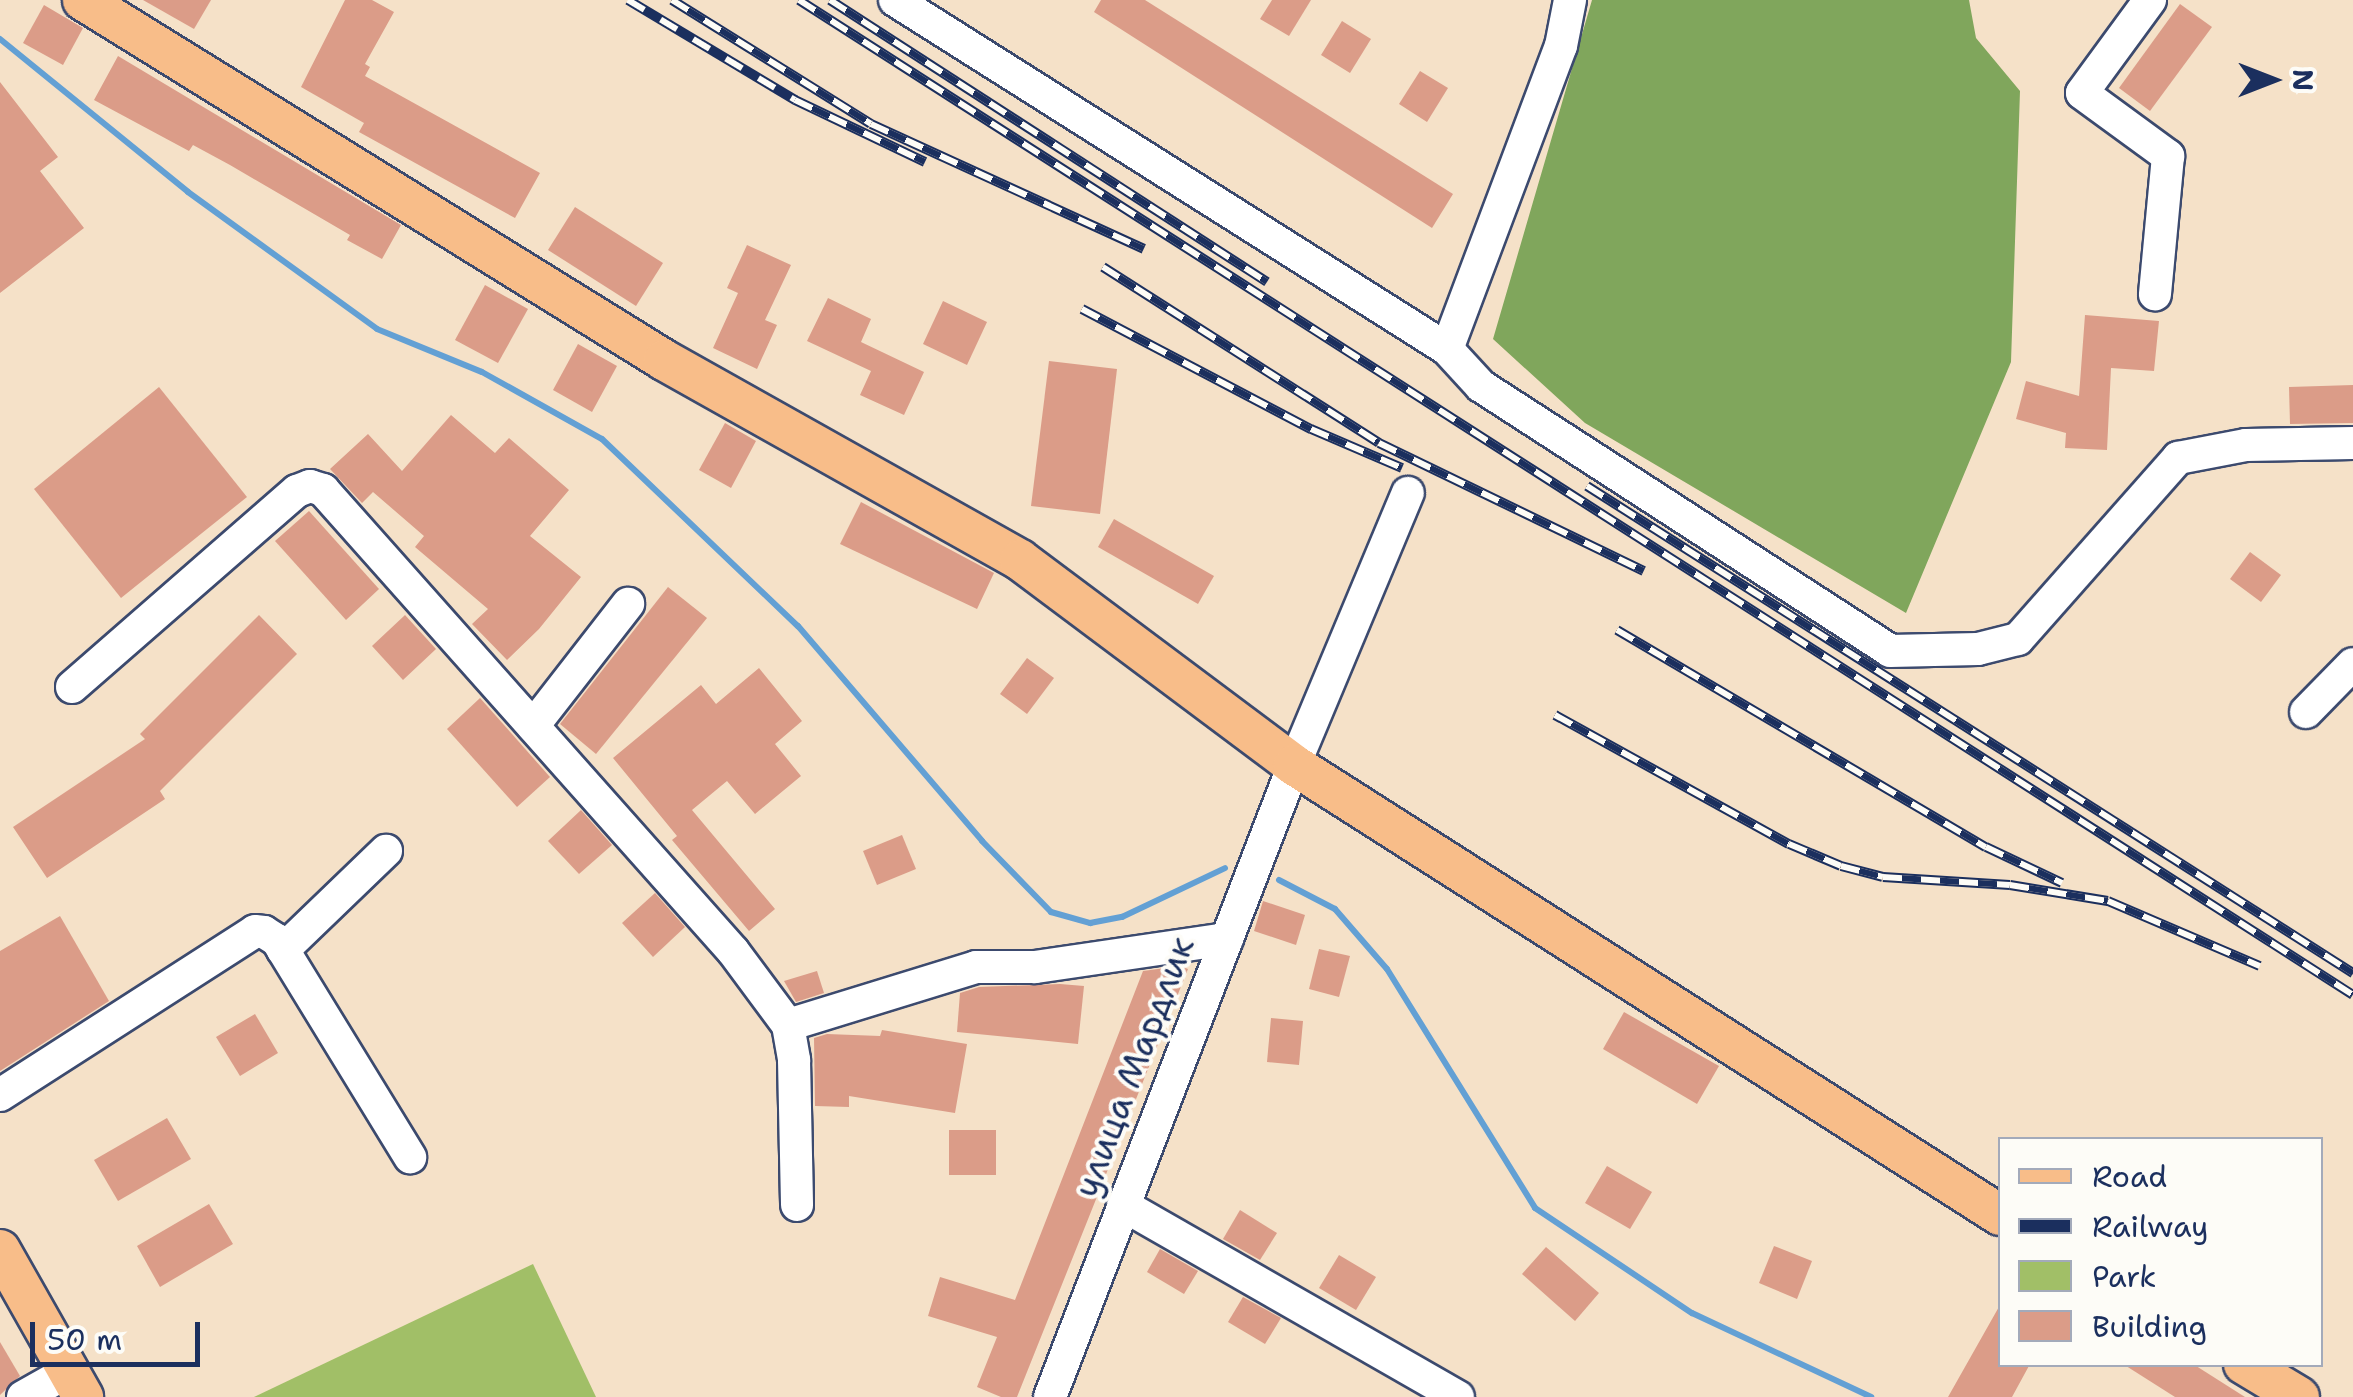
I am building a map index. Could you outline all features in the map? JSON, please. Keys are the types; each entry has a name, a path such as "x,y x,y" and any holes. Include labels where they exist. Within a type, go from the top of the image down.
{"main road":[{"path":"84,0 664,360 1020,560 1294,765 1998,1214"},
{"path":"0,1250 76,1384"},
{"path":"2249,1367 2299,1397"}],"street":[{"path":"894,0 1447,349 1481,386 1890,652 1978,648 2018,639 2178,458 2246,445 2353,443"},
{"path":"1447,349 1561,46 1570,0"},
{"path":"2150,0 2082,92 2168,156 2155,294"},
{"path":"72,687 297,490 310,486 322,490 732,951 788,1025 794,1060 797,1205"},
{"name":"улица Мардлик","path":"1050,1397 1294,765 1408,492"},
{"path":"532,726 628,604"},
{"path":"2306,712 2353,664"},
{"path":"283,950 386,851"},
{"path":"0,1095 254,931 276,940 283,950 410,1157"},
{"path":"788,1025 958,971 1035,968 1227,939"},
{"path":"1124,1205 1458,1397"},
{"path":"22,1397 76,1384"}],"green space":[{"path":"1592,0 1969,0 1976,38 2020,91 2011,362 1906,613 1585,423 1493,339"},
{"path":"533,1264 596,1397 254,1397"}],"building":[{"path":"143,0 211,0 194,29"},
{"path":"345,0 372,0 394,12 365,64 370,67 365,76 540,173 515,218 359,132 364,123 301,87"},
{"path":"1101,0 1145,0 1453,194 1432,228 1094,12"},
{"path":"1272,0 1311,0 1289,36 1260,19"},
{"path":"2180,4 2212,27 2150,111 2119,88"},
{"path":"44,5 83,28 63,65 23,43"},
{"path":"1342,21 1371,39 1350,73 1321,55"},
{"path":"118,56 401,225 382,259 347,240 350,235 230,165 193,145 189,151 94,100"},
{"path":"1420,71 1448,88 1427,122 1399,104"},
{"path":"0,82 58,157 40,171 84,228 0,293"},
{"path":"575,207 663,263 636,306 548,250"},
{"path":"747,245 791,265 765,320 777,325 757,369 713,348 738,293 727,288"},
{"path":"485,285 528,309 498,363 455,340"},
{"path":"828,298 871,319 861,342 924,372 904,415 860,395 871,371 807,341"},
{"path":"943,301 987,322 967,365 923,344"},
{"path":"2085,315 2159,321 2154,371 2111,368 2107,450 2065,448 2066,433 2016,419 2026,381 2079,396"},
{"path":"578,344 617,366 592,412 553,390"},
{"path":"1049,361 1117,369 1100,514 1031,506"},
{"path":"2353,385 2353,423 2290,424 2289,387"},
{"path":"159,387 247,497 121,598 34,489"},
{"path":"451,415 495,453 509,438 569,490 530,536 581,577 539,629 507,660 472,624 488,609 415,547 424,536 373,492 362,503 330,469 368,434 402,471"},
{"path":"725,423 756,441 731,488 699,470"},
{"path":"861,502 994,573 977,609 840,544"},
{"path":"309,511 379,589 346,620 275,541"},
{"path":"1114,519 1214,576 1198,604 1098,547"},
{"path":"2250,552 2281,575 2261,602 2230,579"},
{"path":"668,587 707,618 596,754 560,724"},
{"path":"259,615 297,654 160,791 165,799 47,878 13,827 145,739 140,734"},
{"path":"405,615 436,649 403,680 372,646"},
{"path":"1027,658 1054,678 1027,714 1000,694"},
{"path":"759,668 802,721 775,744 801,776 755,814 727,781 692,810 775,909 749,931 672,840 677,836 613,758 701,685 716,704"},
{"path":"480,698 550,777 517,807 447,729"},
{"path":"581,810 612,845 579,874 548,841"},
{"path":"902,835 916,869 877,885 863,851"},
{"path":"655,893 685,927 653,957 622,923"},
{"path":"1263,901 1305,915 1296,945 1254,931"},
{"path":"60,916 109,1001 0,1071 0,951"},
{"path":"1319,949 1350,956 1339,997 1309,989"},
{"path":"1180,966 1188,969 1017,1397 1001,1397 977,1387 997,1337 928,1316 940,1277 1015,1300 1143,971"},
{"path":"817,971 824,993 796,1002 784,981"},
{"path":"1084,986 1078,1044 957,1032 960,993 979,987"},
{"path":"1624,1012 1719,1066 1697,1104 1603,1049"},
{"path":"255,1014 278,1053 240,1076 216,1037"},
{"path":"1271,1018 1303,1021 1299,1065 1267,1062"},
{"path":"882,1030 967,1044 955,1113 849,1096 849,1107 815,1106 814,1038 827,1034 880,1036"},
{"path":"167,1118 191,1159 118,1201 94,1160"},
{"path":"949,1130 996,1130 996,1175 949,1175"},
{"path":"1607,1166 1652,1192 1630,1229 1585,1203"},
{"path":"209,1204 233,1244 160,1287 137,1246"},
{"path":"1240,1210 1277,1233 1260,1260 1223,1239"},
{"path":"1774,1246 1812,1261 1797,1299 1759,1283"},
{"path":"1546,1247 1599,1293 1575,1321 1522,1274"},
{"path":"1160,1249 1198,1271 1184,1294 1147,1272"},
{"path":"1339,1255 1376,1277 1356,1310 1319,1288"},
{"path":"1243,1297 1281,1318 1265,1344 1228,1322"},
{"path":"1998,1309 1998,1367 2028,1367 2012,1397 1948,1397"},
{"path":"0,1342 20,1376 0,1395"},
{"path":"2128,1367 2198,1367 2245,1397 2175,1397"}],"waterway":[{"path":"0,39 188,192 377,329 482,372 602,439 798,626 982,841 1051,912 1090,923 1122,917 1225,868"},
{"path":"1279,880 1335,909 1387,969 1535,1208 1692,1313 1871,1397"}],"railway":[{"path":"628,0 795,100 925,162"},
{"path":"672,0 871,124 1144,249"},
{"path":"799,0 2353,995"},
{"path":"830,0 1267,282"},
{"path":"1103,267 1379,443 1644,571"},
{"path":"1082,309 1311,429 1402,468"},
{"path":"1587,486 2353,973"},
{"path":"1617,630 1986,847 2062,883"},
{"path":"1555,715 1789,844 1841,866 1883,877 2010,885 2108,901 2260,966"}]}
